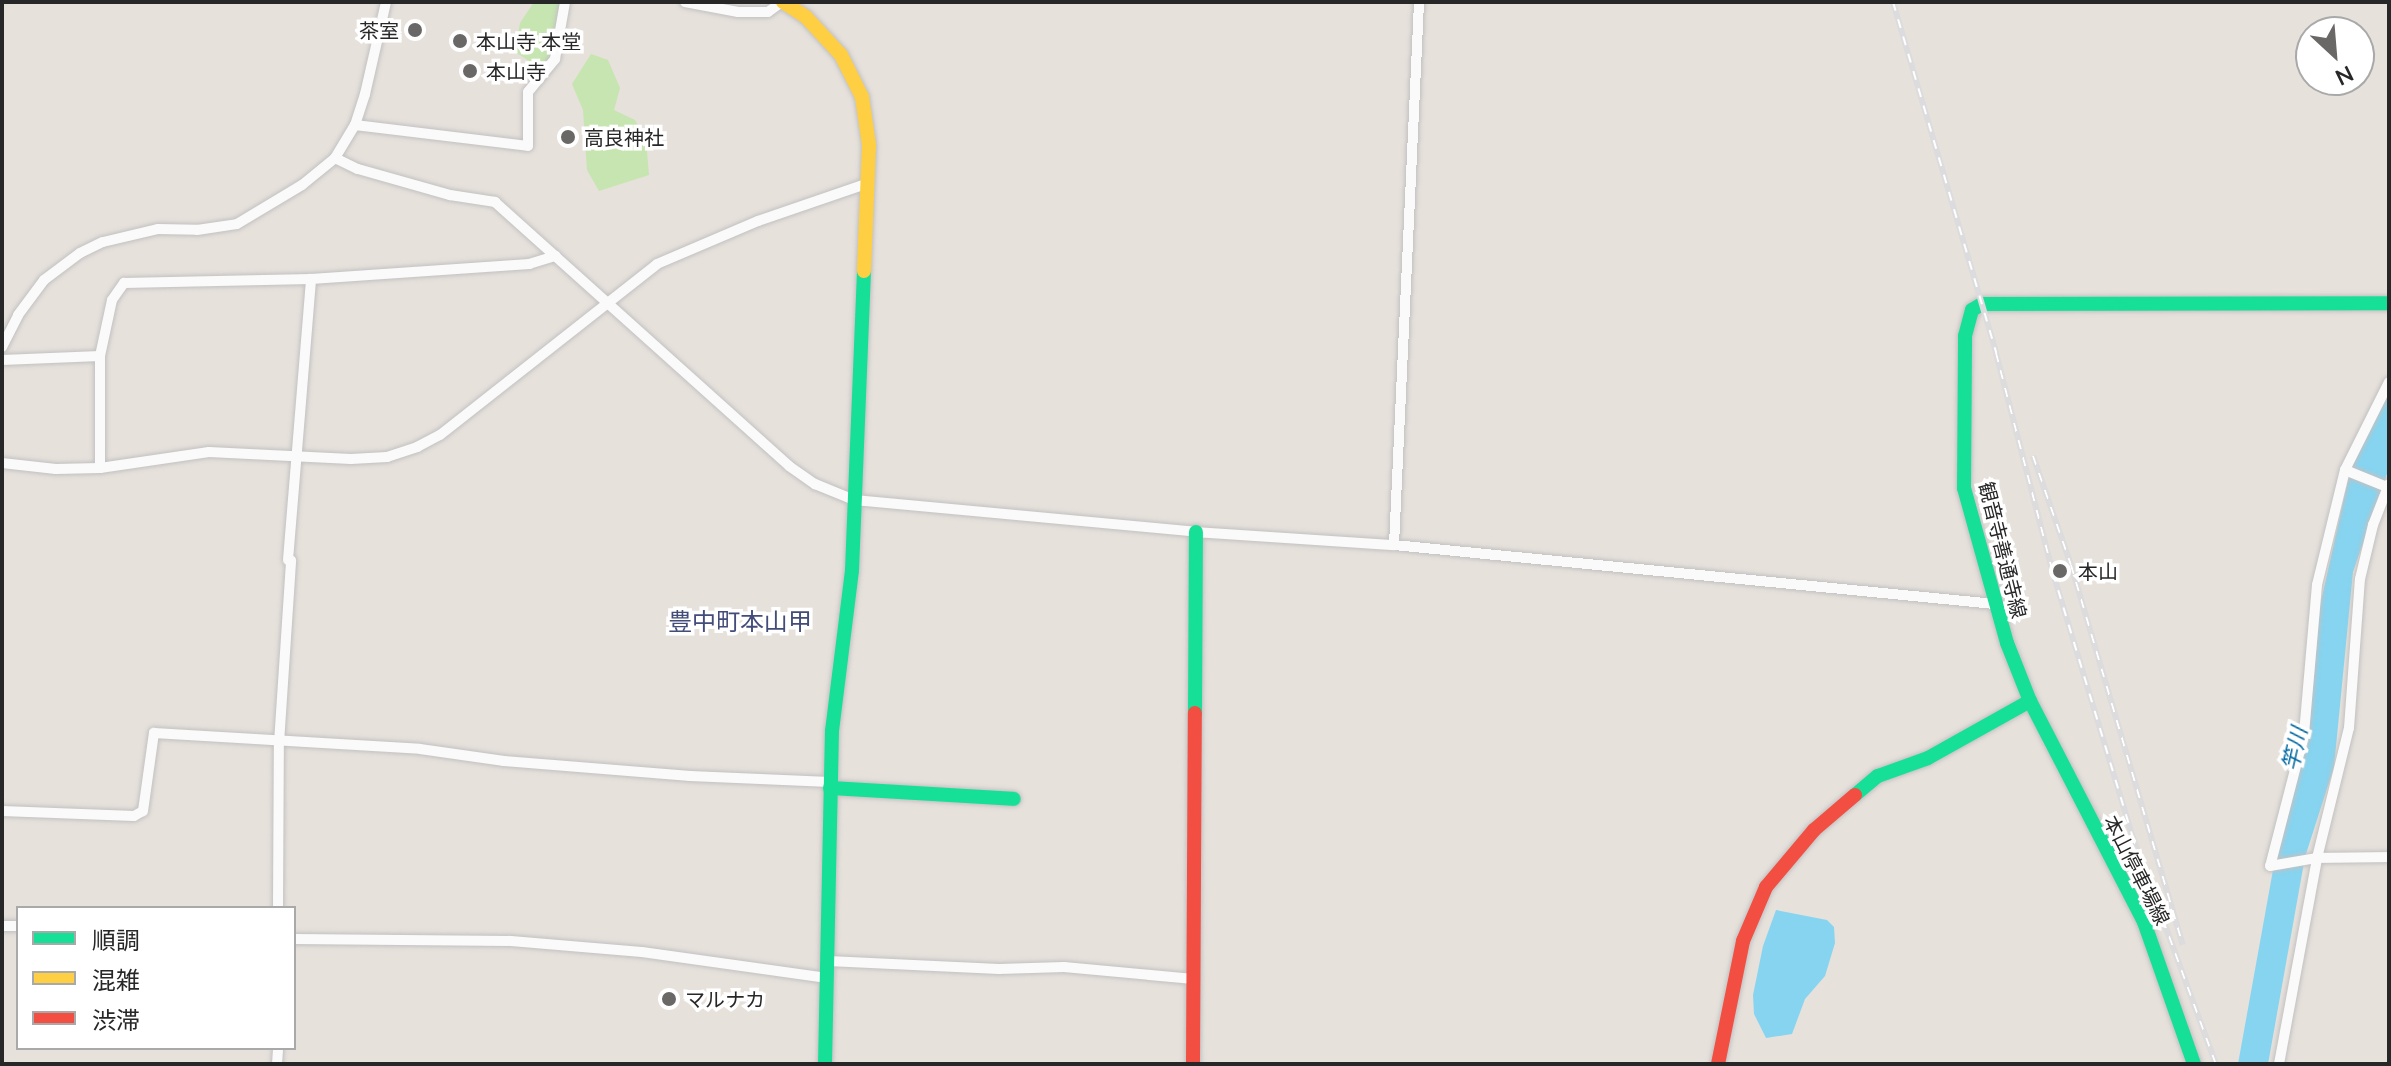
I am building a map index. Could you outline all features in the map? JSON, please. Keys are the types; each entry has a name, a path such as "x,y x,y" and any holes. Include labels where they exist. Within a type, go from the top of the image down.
{"street":[{"path":"2,347 18,315 44,280 80,253 103,242 158,229 197,230 237,224 302,185 335,158 355,125 386,2"},
{"path":"355,125 528,146 528,92 555,59 565,2"},
{"path":"685,2 738,12 768,12 783,2 826,36 853,75 868,122 869,183 852,570 833,702 825,1064"},
{"path":"1394,545 1419,2"},
{"path":"335,158 358,169 450,195 495,202 789,466 815,484 854,500 1196,532 1394,545 1995,604"},
{"path":"2,463 56,469 100,468 209,452 387,457 440,435 657,264 758,221 869,183"},
{"path":"100,468 100,356 112,300 124,283 311,279 529,264 556,256"},
{"path":"278,906 279,743 295,455 311,279"},
{"name":"観音寺善通寺線","path":"2030,701 1995,604 1964,488 1962,404 1965,336 1972,310 1982,304 2389,303"},
{"path":"2,360 100,356"},
{"path":"2389,382 2347,471 2317,585 2304,735 2273,866 2313,859 2389,857"},
{"path":"2279,1064 2313,859 2349,728 2360,579 2373,525 2387,485 2347,471"},
{"path":"1193,1064 1196,532"},
{"path":"1718,1064 1743,941 1766,887 1784,863 1814,830 1878,776 1928,758 2030,701"},
{"name":"本山停車場線","path":"2030,701 2144,922 2194,1064"},
{"path":"2,811 134,816 143,811 154,733 279,743 420,749 504,761 1014,799"},
{"path":"296,939 511,941 642,952 827,978"},
{"path":"828,961 999,969 1064,967 1193,979"}],"green space":[{"path":"534,2 560,2 553,56 539,67 515,52 520,23"},
{"path":"591,54 608,60 620,88 614,110 635,120 646,140 649,175 599,191 587,170 583,110 572,84"}],"water":[{"path":"2389,393 2389,468 2353,572 2334,767 2305,857 2268,1064 2238,1064 2273,870 2309,733 2320,606 2351,467"},
{"path":"1776,910 1827,920 1834,927 1835,943 1825,976 1805,999 1792,1034 1766,1038 1754,1014 1753,995 1763,946"}],"railway":[{"path":"1893,2 1996,353 2053,573 2132,835 2216,1064"},
{"path":"2033,456 2071,565 2183,945"}],"traffic: fast":[{"path":"825,1064 832,731 852,570 864,271"},
{"path":"1855,795 1878,776 1928,758 2030,701 2007,643 1964,488 1965,336 1972,310 1982,304 2389,303"},
{"path":"1195,713 1196,532"},
{"path":"2030,701 2144,922 2194,1064"},
{"path":"830,788 1014,799"}],"traffic: slow":[{"path":"783,2 806,17 841,55 862,97 869,145 864,271"}],"traffic: jam":[{"path":"1193,1064 1195,713"},
{"path":"1718,1064 1743,941 1766,887 1814,830 1855,795"}],"place":[{"name":"茶室","path":"415,30"},
{"name":"本山寺 本堂","path":"460,41"},
{"name":"本山寺","path":"470,71"},
{"name":"高良神社","path":"568,137"},
{"name":"本山","path":"2060,571"},
{"name":"マルナカ","path":"669,999"}],"district":[{"name":"豊中町本山甲","path":"740,622"}],"water label":[{"name":"竿川","path":"2295,749"}]}
